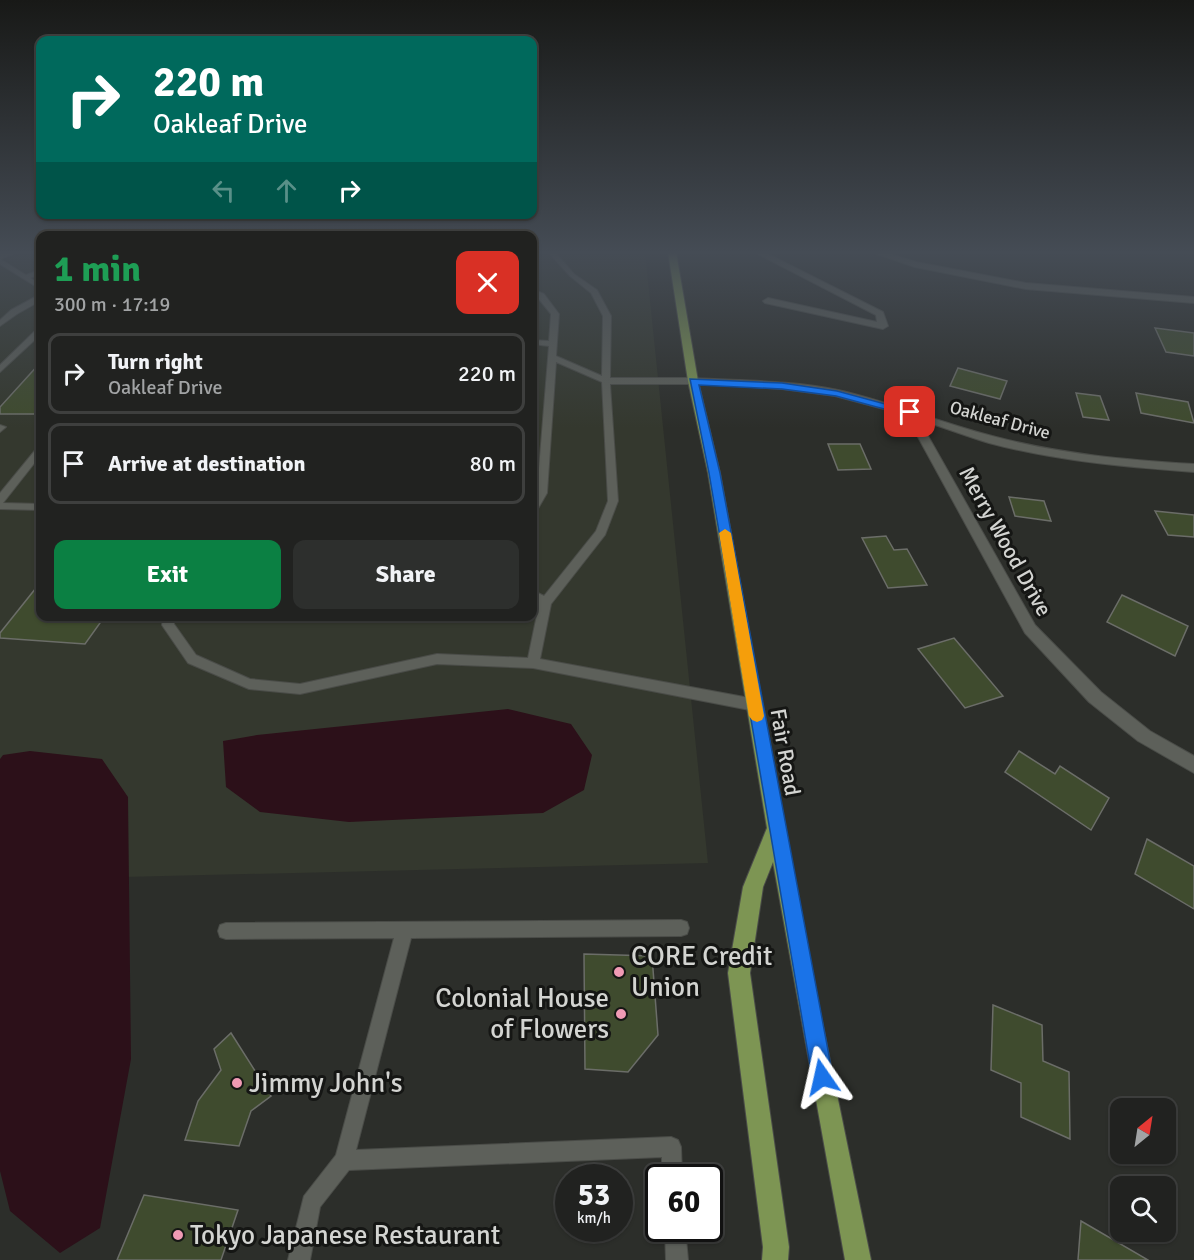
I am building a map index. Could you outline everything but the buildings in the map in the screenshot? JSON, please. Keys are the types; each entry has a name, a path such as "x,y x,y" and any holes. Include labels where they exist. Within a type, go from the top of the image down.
{"main road":[{"name":"Fair Road","path":"682,311 693,381 714,473 776,828 858,1260"},
{"path":"775,1260 776,1247 739,973 753,886 776,828"}],"street":[{"path":"813,311 884,326 880,314 874,311"},
{"name":"Oakleaf Drive","path":"693,381 782,386 837,393 910,412 992,440 1064,455 1118,463 1194,468"},
{"name":"Merry Wood Drive","path":"910,412 1030,629 1095,697 1144,736 1194,765"}],"lane":[{"path":"0,324 16,311"},
{"path":"537,502 542,493 553,358 555,314 553,311"},
{"path":"533,663 545,603 601,532 613,501 606,381 607,316 604,311"},
{"path":"0,370 36,335"},
{"path":"537,342 554,344"},
{"path":"553,358 606,381 693,381"},
{"path":"0,500 36,455"},
{"path":"0,506 36,507"},
{"path":"537,597 545,603"},
{"path":"168,621 168,625 192,659 249,684 300,689 437,659 533,663 755,705"},
{"path":"226,931 681,928"},
{"path":"298,1260 311,1203 344,1160 405,929"},
{"path":"344,1160 671,1147 672,1164"},
{"path":"676,1242 677,1260"}],"shaded area":[{"path":"0,311 36,311 36,621 537,621 537,311 651,311 708,863 0,880"},
{"path":"508,709 571,724 592,755 584,790 543,813 349,822 260,812 226,787 223,741 257,735"},
{"path":"30,751 102,759 128,797 131,1059 100,1228 60,1253 10,1211 0,1171 0,759 3,755"}],"slow traffic":[{"path":"725,533 757,716"}],"place":[{"name":"CORE Credit Union","path":"619,972"},
{"name":"Colonial House of Flowers","path":"621,1014"},
{"name":"Jimmy John's","path":"237,1083"},
{"name":"Tokyo Japanese Restaurant","path":"178,1235"}],"route":[{"path":"822,1077 714,473 693,381 782,386 837,393 910,412"}]}
